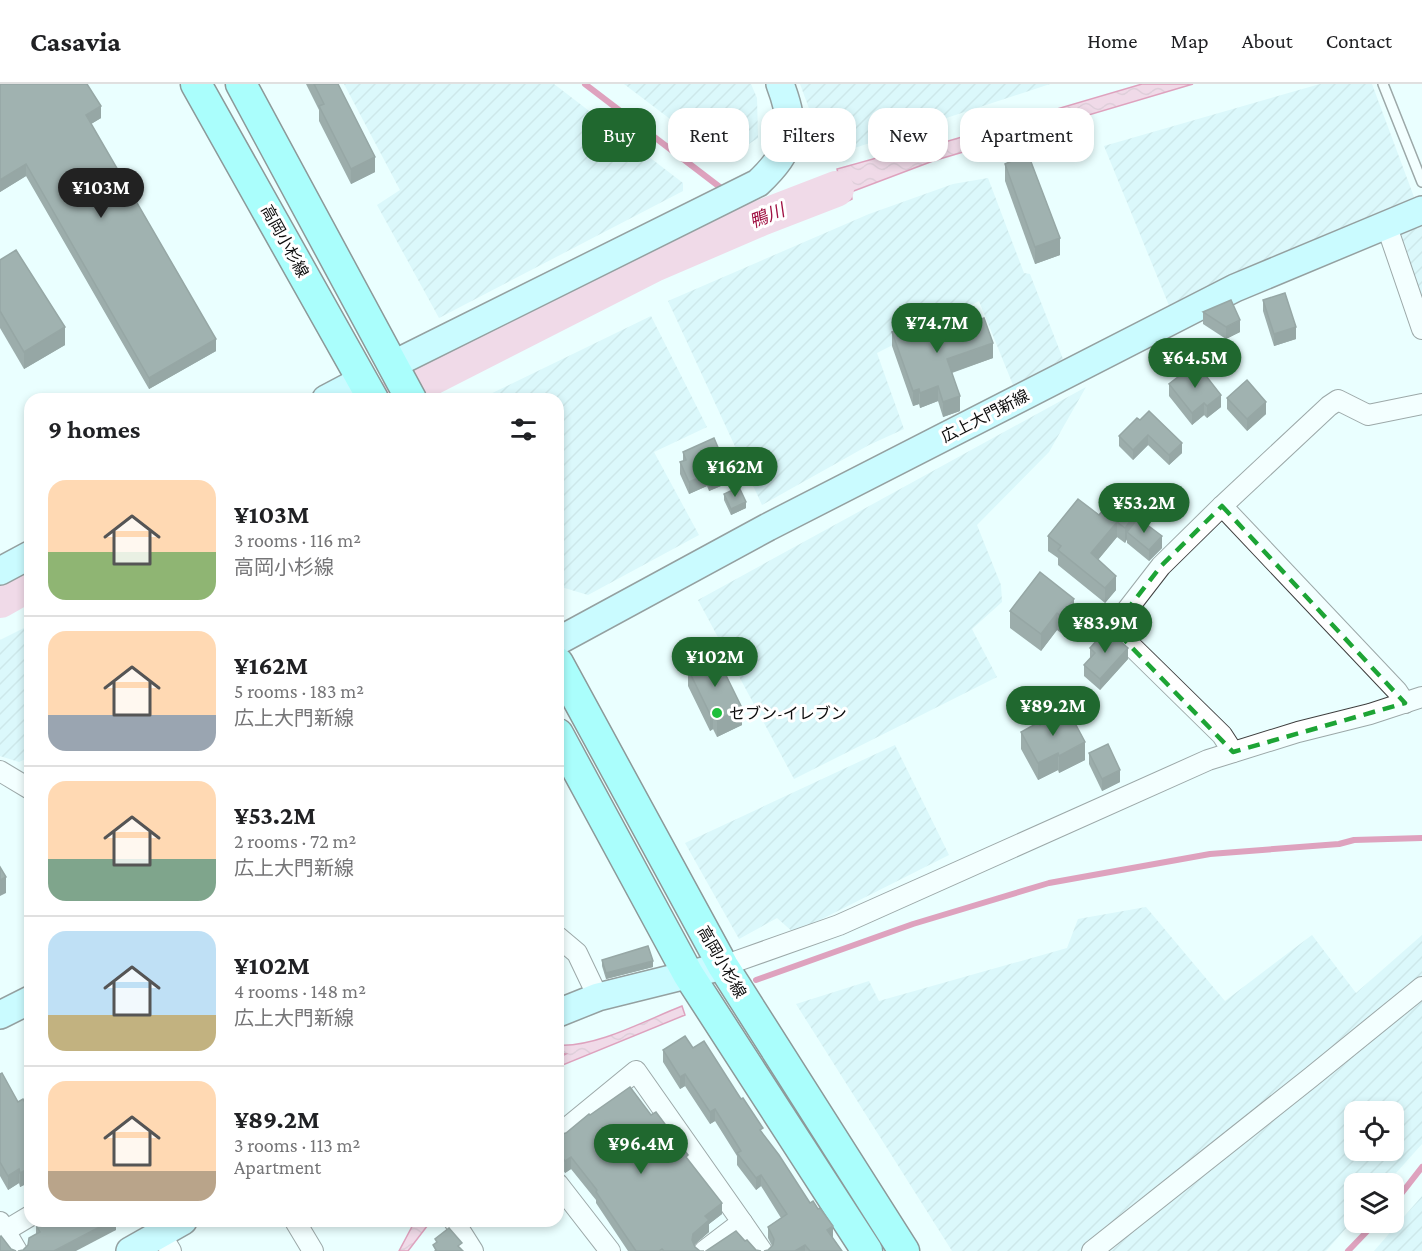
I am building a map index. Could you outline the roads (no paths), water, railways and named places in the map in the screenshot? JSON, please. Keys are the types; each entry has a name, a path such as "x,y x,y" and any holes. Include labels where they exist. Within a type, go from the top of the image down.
{"main road":[{"name":"高岡小杉線","path":"196,84 368,390"},
{"path":"241,84 400,380 758,183 777,165 790,139 790,110 780,84"},
{"name":"広上大門新線","path":"564,638 768,527 1235,288 1422,210"},
{"path":"0,571 24,558"},
{"name":"高岡小杉線","path":"564,674 723,966 904,1251"},
{"name":"高岡小杉線","path":"564,745 688,974 867,1251"},
{"path":"564,1011 598,997 723,966"},
{"path":"0,1015 24,1003"},
{"path":"130,1251 167,1232"}],"street":[{"path":"1386,224 1422,329"},
{"path":"1233,752 1222,735 1113,628 1161,566 1221,506 1329,405 1338,400 1368,415 1422,404"},
{"path":"1221,506 1397,691 1415,704"},
{"path":"723,966 839,925 1208,760 1415,704"},
{"path":"0,771 24,785"},
{"path":"564,942 577,953 598,997"},
{"path":"1092,1251 1422,987"},
{"path":"564,1130 636,1071 762,1251"},
{"path":"564,1192 610,1251"},
{"path":"17,1251 2,1229 24,1219"},
{"path":"704,1251 742,1222"},
{"path":"299,1227 313,1251"},
{"path":"458,1227 472,1251"}],"lane":[{"path":"1383,84 1422,182"}],"water":[{"path":"1142,84 1193,84 1094,113 1094,108 1060,108"},
{"path":"960,138 960,153 948,157 948,141"},
{"path":"868,160 930,162 851,192 852,199 848,201 844,196 793,215 787,197 839,178 837,169"},
{"path":"682,1006 685,1015 564,1065 566,1054 564,1054 564,1045 604,1038"},
{"path":"412,1227 426,1227 408,1251 399,1251"}],"waterway":[{"path":"585,84 725,191"},
{"name":"鴨川","path":"401,393 654,264 836,189"},
{"path":"738,201 761,218"},
{"name":"鴨川","path":"0,600 24,586"},
{"path":"756,980 913,924 1049,883 1210,854 1339,844 1354,840 1422,838"},
{"path":"1404,1190 1422,1167"},
{"path":"1348,1251 1365,1233"}],"place":[{"name":"セブン-イレブン","path":"717,713"}]}
